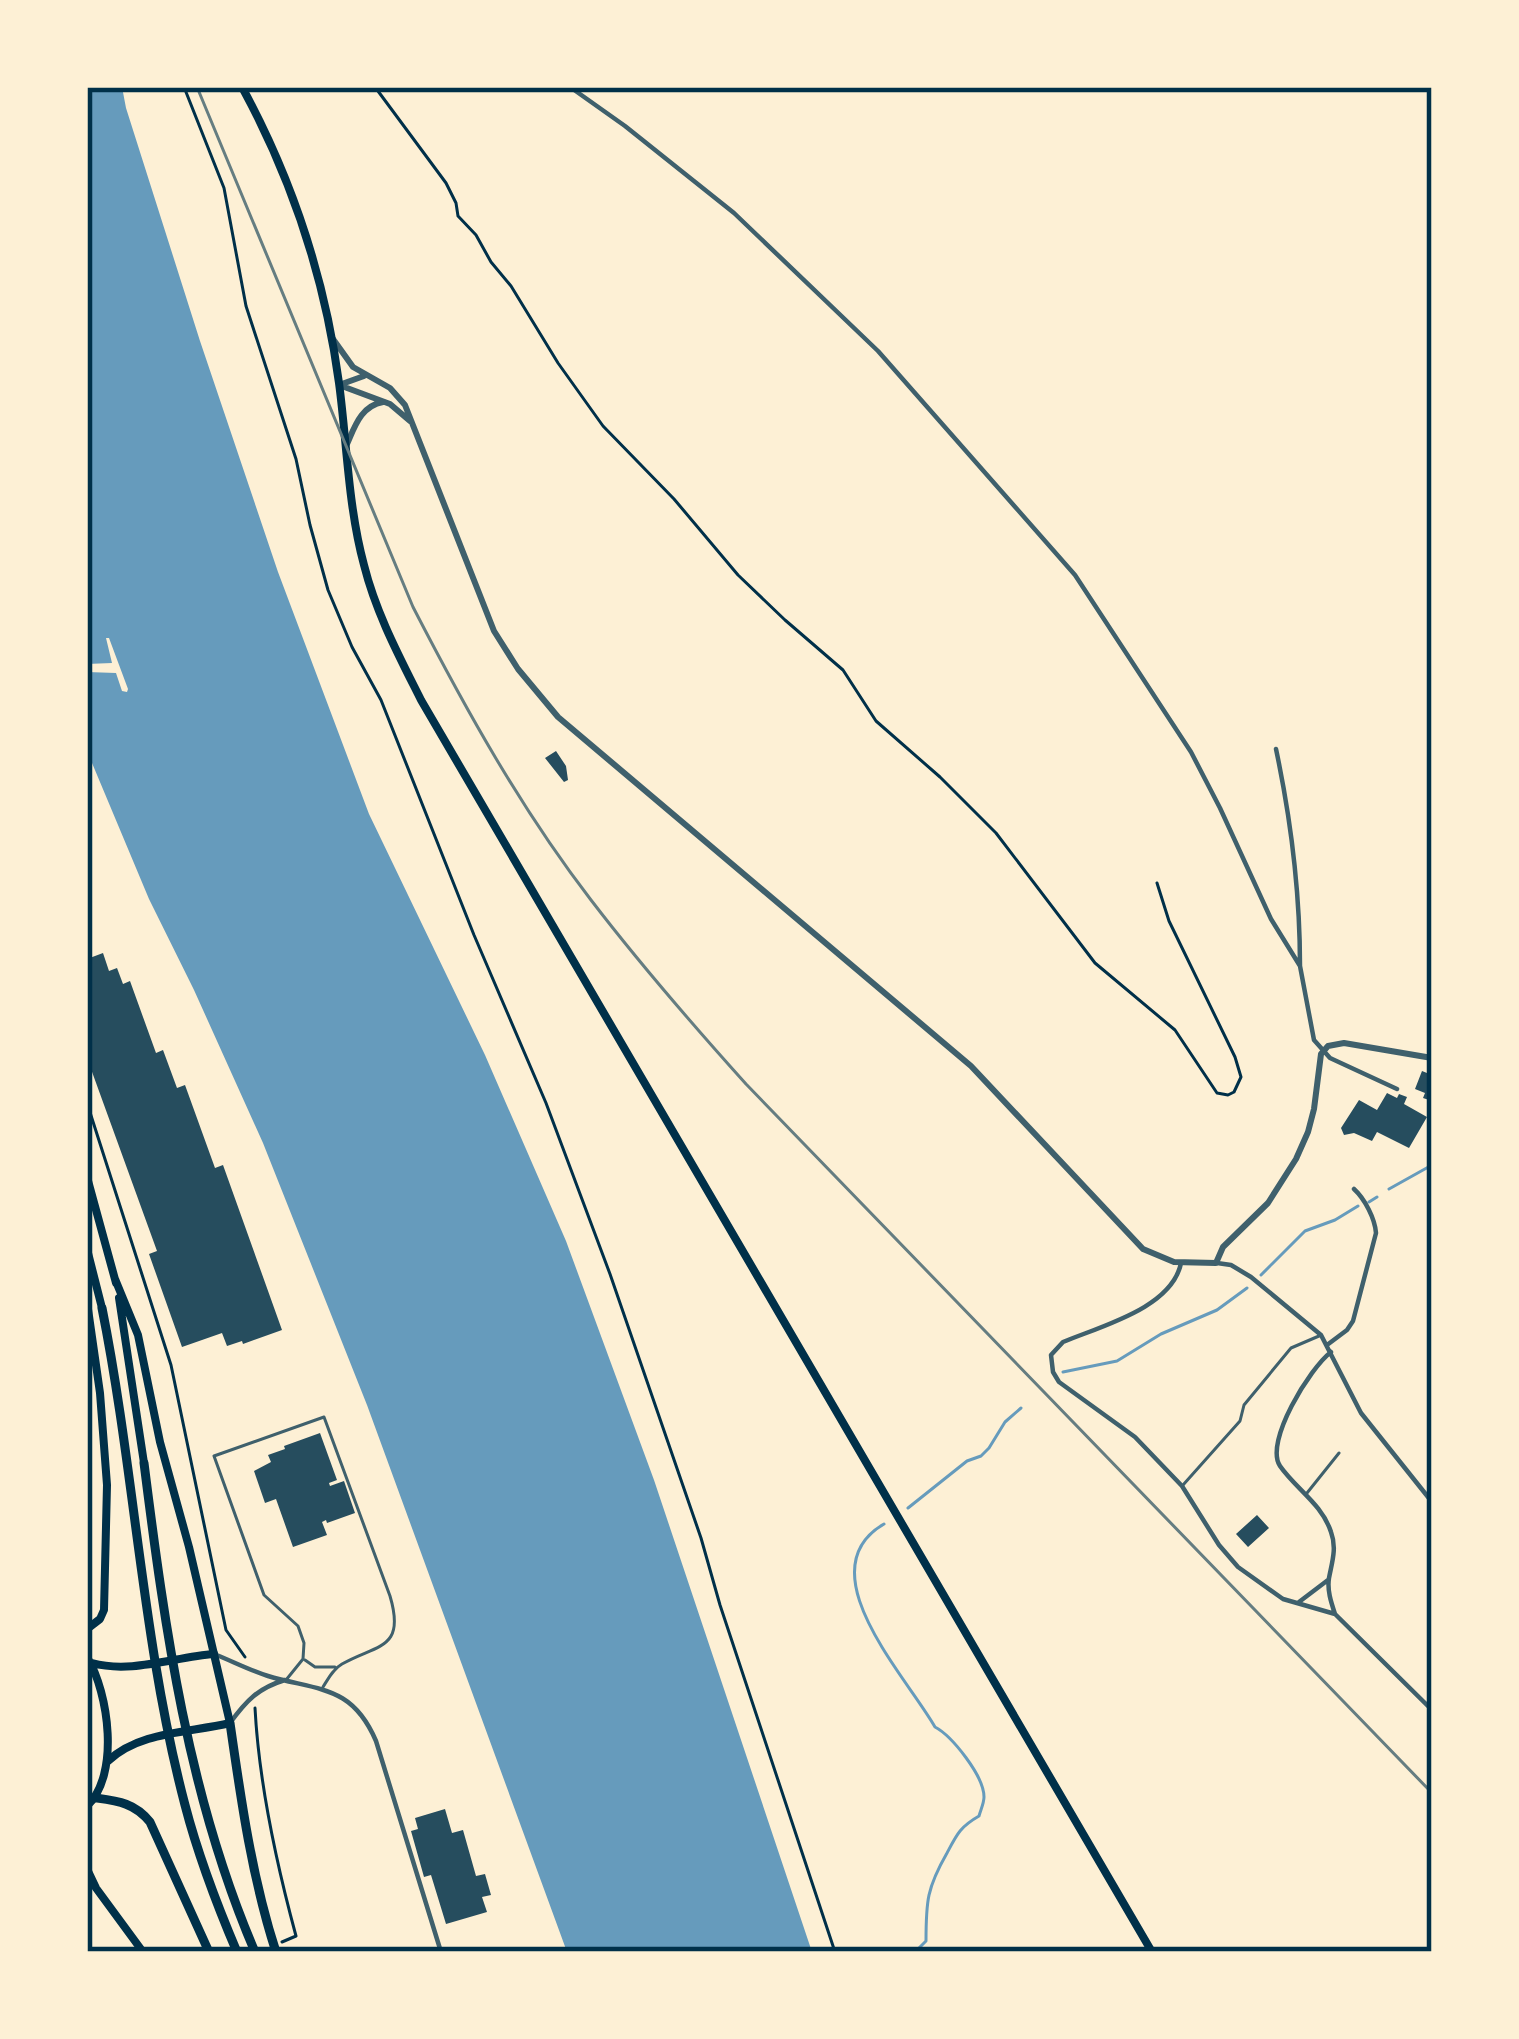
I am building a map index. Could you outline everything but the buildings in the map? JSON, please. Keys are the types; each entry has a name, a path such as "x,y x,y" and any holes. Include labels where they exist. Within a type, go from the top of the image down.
{"highway":[{"path":"102,1308 159,1688 185,1808 238,1952"},
{"path":"144,1462 175,1684 197,1783 255,1952"},
{"path":"230,1723 246,1829 275,1948"},
{"path":"91,1802 130,1804 151,1822 209,1952"}],"main road":[{"path":"242,87 303,223 319,277 332,337 356,526 371,590 395,648 421,700 1152,1952"},
{"path":"87,1177 115,1280 144,1462"},
{"path":"87,1249 102,1308"},
{"path":"107,1762 139,1741 230,1723 138,1335 115,1280"},
{"path":"87,1302 108,1503 104,1610 87,1629"},
{"path":"89,1660 108,1667 129,1667 214,1654"},
{"path":"89,1660 103,1703 107,1762 102,1786 91,1802"},
{"path":"87,1872 143,1952"}],"street":[{"path":"570,87 734,213 862,336 1067,565 1191,752 1271,919 1300,966"},
{"path":"332,337 353,367 398,395 408,410 494,631 557,717 971,1066 1143,1249 1181,1263 1231,1265 1321,1335 1361,1413 1432,1502"},
{"path":"339,385 368,376"},
{"path":"339,385 387,402 412,424"},
{"path":"346,446 367,408 387,402"},
{"path":"1276,749 1289,809 1300,966 1314,1040 1330,1058 1397,1089"},
{"path":"1216,1263 1223,1247 1268,1203 1296,1159 1308,1132 1325,1050 1344,1043 1432,1058"},
{"path":"1335,1614 1328,1580 1334,1547 1330,1529 1275,1453 1288,1414 1315,1368 1347,1330 1358,1304 1376,1225 1354,1190"},
{"path":"1181,1263 1174,1283 1162,1295 1139,1310 1063,1342 1052,1355 1053,1372 1059,1382 1112,1418 1182,1486 1238,1567 1283,1599 1335,1614 1432,1710"},
{"path":"1298,1602 1328,1580"},
{"path":"214,1654 249,1669 322,1688 347,1700 370,1726 440,1952"},
{"path":"230,1723 254,1694 285,1680"}],"lane":[{"path":"1182,1486 1240,1420 1244,1406 1291,1348 1321,1335"},
{"path":"285,1680 303,1659 304,1642 298,1626 264,1595 214,1456 324,1417 379,1563 395,1619 394,1632 375,1651 338,1666 319,1667 303,1659"},
{"path":"1307,1493 1339,1453"},
{"path":"322,1688 338,1666"}],"path":[{"path":"184,87 224,188 246,306 296,459 328,590 381,700 546,1103 610,1274 835,1952"},
{"path":"375,87 446,183 458,216 512,286 558,364 603,426 674,499 738,575 843,670 876,721 997,833 1095,963 1175,1030 1217,1093 1228,1095 1241,1077 1168,921 1157,883"},
{"path":"87,1103 171,1365 226,1630 249,1669"},
{"path":"254,1694 275,1851 296,1936"}],"water":[{"path":"87,87 122,87 278,572 369,814 485,1055 566,1241 654,1480 812,1952 567,1952 367,1405 263,1143 149,899 87,751 87,672 116,673 122,691 128,689 109,638 112,663 87,664"}],"waterway":[{"path":"1389,1189 1432,1165"},
{"path":"1369,1202 1377,1197"},
{"path":"1261,1275 1305,1231 1358,1206"},
{"path":"1063,1372 1117,1361 1161,1334 1217,1310 1247,1288"},
{"path":"908,1508 967,1461 981,1456 1021,1408"},
{"path":"884,1524 862,1544 855,1568 858,1595 885,1652 935,1727 966,1757 984,1797 979,1816 960,1832 935,1876 927,1905 926,1941 915,1952"}],"railway":[{"path":"197,87 413,607 495,757 565,865 647,971 746,1084 1432,1793"}]}
